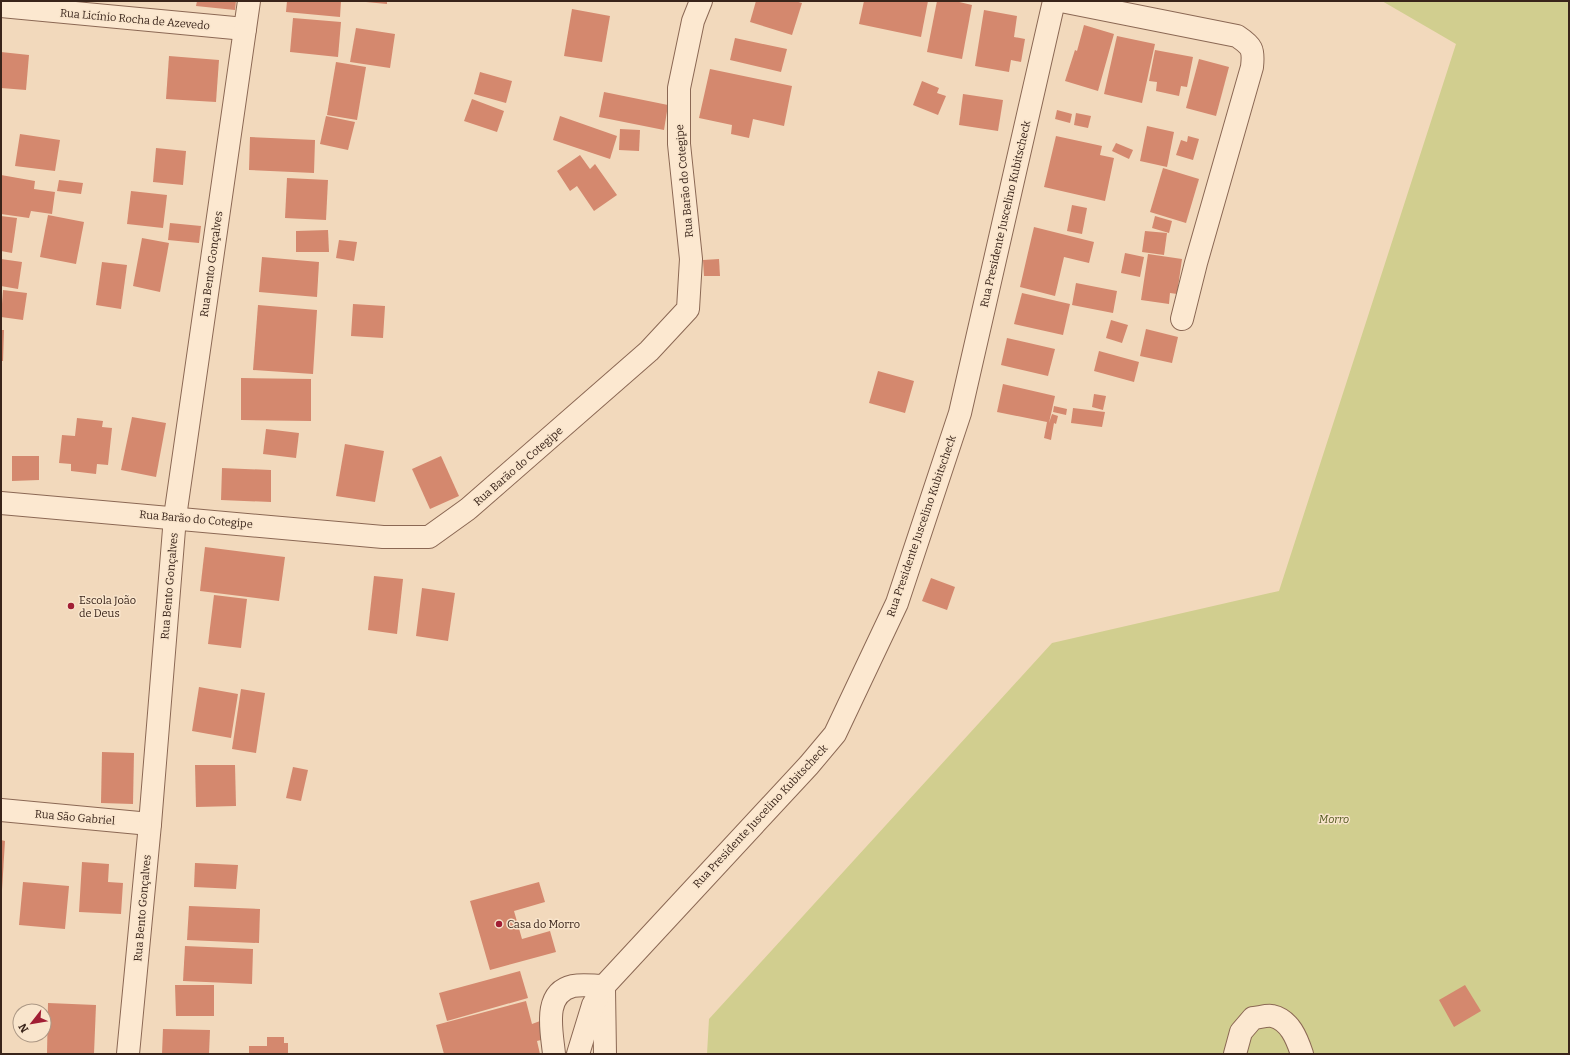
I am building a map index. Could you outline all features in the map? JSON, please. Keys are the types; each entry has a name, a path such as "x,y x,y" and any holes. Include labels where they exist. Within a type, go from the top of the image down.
{"street":[{"name":"Rua Bento Gonçalves","path":"128,1054 150,824 174,517 249,1"},
{"name":"Rua Barão do Cotegipe","path":"1,503 174,517 383,537 430,537 468,509 649,351 688,309 691,259 679,144 679,88 693,22 701,1"},
{"name":"Rua Presidente Juscelino Kubitscheck","path":"578,1054 593,1005 604,986 803,771 835,734 897,603 960,412 1054,1"},
{"path":"1061,1 1237,36 1249,44 1254,53 1252,68 1196,263 1182,319"},
{"name":"Rua Licínio Rocha de Azevedo","path":"1,6 245,29"},
{"name":"Rua São Gabriel","path":"1,810 150,824"},
{"path":"554,1054 551,1014 553,1001 557,994 564,989 574,986 604,986 605,1054"},
{"path":"1235,1054 1241,1032 1253,1018 1272,1016 1287,1024 1297,1040 1302,1054"}],"green space":[{"name":"Morro","path":"1382,1 1569,1 1569,1054 707,1054 709,1019 1052,643 1279,591 1456,44"}],"building":[{"path":"197,1 236,1 235,10 196,6"},
{"path":"287,1 341,1 340,17 286,12"},
{"path":"387,1 387,4 366,2"},
{"path":"756,1 795,1 802,3 792,35 750,22"},
{"path":"864,1 928,1 921,37 859,24"},
{"path":"937,1 955,1 972,5 962,59 927,52"},
{"path":"572,9 610,16 602,62 564,56"},
{"path":"984,10 1017,16 1014,37 1025,39 1021,62 1011,60 1009,72 975,66"},
{"path":"293,18 341,22 338,57 290,52"},
{"path":"1084,25 1114,34 1098,91 1065,81 1075,50 1077,51"},
{"path":"356,28 395,34 390,68 350,62"},
{"path":"1117,36 1155,44 1142,103 1104,94"},
{"path":"735,38 787,49 781,72 730,60"},
{"path":"1155,50 1193,57 1187,87 1181,86 1179,96 1156,91 1157,82 1149,81"},
{"path":"1,52 29,55 26,90 1,88"},
{"path":"169,56 219,60 216,102 166,99"},
{"path":"1199,59 1229,67 1216,116 1186,108"},
{"path":"336,62 366,67 357,120 327,115"},
{"path":"710,69 792,86 784,126 753,119 749,138 731,134 732,125 699,118"},
{"path":"480,72 512,81 506,103 474,94"},
{"path":"922,81 939,88 937,93 946,96 938,115 913,105"},
{"path":"604,92 668,105 664,130 599,117"},
{"path":"963,94 1003,100 998,131 959,125"},
{"path":"472,99 504,111 497,132 464,121"},
{"path":"1057,110 1072,114 1070,123 1055,119"},
{"path":"1076,113 1091,116 1088,128 1074,125"},
{"path":"326,116 355,122 348,150 320,144"},
{"path":"560,116 617,136 610,159 553,140"},
{"path":"1147,126 1174,132 1167,167 1140,161"},
{"path":"620,129 640,130 639,151 619,150"},
{"path":"20,134 60,140 55,171 15,166"},
{"path":"1056,136 1102,146 1100,155 1114,158 1105,201 1044,187"},
{"path":"1188,136 1199,139 1193,160 1176,155 1181,140 1187,142"},
{"path":"250,137 315,140 314,173 249,170"},
{"path":"1116,143 1133,150 1129,159 1112,151"},
{"path":"156,148 186,151 183,185 153,182"},
{"path":"580,155 590,169 595,164 617,195 594,211 577,186 570,191 557,171"},
{"path":"1163,168 1199,179 1186,223 1150,212"},
{"path":"1,175 35,181 34,189 55,192 52,214 31,211 29,218 1,214"},
{"path":"287,178 328,180 326,220 285,218"},
{"path":"59,180 83,183 81,194 57,191"},
{"path":"131,191 167,195 163,228 127,224"},
{"path":"1072,205 1087,208 1082,234 1067,231"},
{"path":"48,215 84,222 76,264 40,257"},
{"path":"1,216 17,218 12,253 1,251"},
{"path":"1155,216 1172,221 1169,233 1152,228"},
{"path":"170,223 201,226 199,243 168,240"},
{"path":"1034,227 1094,242 1089,263 1064,257 1055,296 1020,287"},
{"path":"328,230 329,252 296,252 296,231"},
{"path":"1145,231 1167,233 1164,255 1142,252"},
{"path":"142,238 169,243 160,292 133,286"},
{"path":"339,240 357,242 354,261 336,258"},
{"path":"1125,253 1144,257 1140,277 1121,273"},
{"path":"1148,254 1182,259 1177,294 1170,293 1169,304 1141,300"},
{"path":"262,257 319,262 317,297 259,292"},
{"path":"1,259 22,262 18,289 1,286"},
{"path":"719,259 720,276 704,276 703,260"},
{"path":"102,262 127,265 121,309 96,305"},
{"path":"1076,283 1117,291 1113,313 1072,305"},
{"path":"3,290 27,293 23,320 1,317"},
{"path":"1022,293 1070,304 1063,335 1014,324"},
{"path":"353,304 385,306 383,338 351,336"},
{"path":"258,305 317,310 313,374 253,370"},
{"path":"1111,320 1128,325 1122,343 1106,338"},
{"path":"1146,329 1178,337 1172,363 1140,356"},
{"path":"1,330 4,330 3,361 1,361"},
{"path":"1007,338 1055,349 1048,376 1001,365"},
{"path":"1099,351 1139,362 1134,382 1094,371"},
{"path":"878,371 914,381 905,413 869,403"},
{"path":"241,378 311,379 311,421 241,420"},
{"path":"1003,384 1055,396 1049,423 1052,414 1058,416 1056,424 1054,423 1051,440 1044,438 1047,422 997,412"},
{"path":"1094,394 1106,396 1103,410 1092,407"},
{"path":"1054,406 1067,409 1066,415 1053,412"},
{"path":"1073,408 1105,412 1102,427 1071,423"},
{"path":"132,417 166,423 156,477 121,470"},
{"path":"77,418 103,421 102,427 112,428 108,465 97,464 96,474 71,471 71,464 59,463 62,435 75,436"},
{"path":"266,429 299,433 296,458 263,454"},
{"path":"345,444 384,451 375,502 336,496"},
{"path":"12,456 39,456 39,480 12,481"},
{"path":"441,456 459,496 430,509 412,469"},
{"path":"222,468 271,470 271,502 221,500"},
{"path":"205,547 285,557 279,601 200,591"},
{"path":"374,576 403,579 397,634 368,630"},
{"path":"931,578 955,587 947,610 922,601"},
{"path":"422,588 455,593 448,641 416,636"},
{"path":"214,595 247,599 241,648 208,644"},
{"path":"199,687 238,694 231,738 192,731"},
{"path":"241,689 265,693 256,753 232,749"},
{"path":"102,752 134,753 133,804 101,803"},
{"path":"195,765 235,765 236,806 196,807"},
{"path":"293,767 308,770 301,801 286,798"},
{"path":"1,840 5,841 2,890 1,890"},
{"path":"82,862 109,864 108,882 123,883 121,914 79,912"},
{"path":"195,863 238,865 236,889 194,887"},
{"path":"23,882 69,886 65,929 19,925"},
{"path":"539,882 545,902 514,911 522,939 550,931 556,952 490,970 470,901"},
{"path":"189,906 260,909 259,943 187,940"},
{"path":"185,946 253,949 252,984 183,981"},
{"path":"520,971 528,998 447,1021 439,993"},
{"path":"175,985 214,985 214,1016 176,1016"},
{"path":"1465,985 1481,1011 1454,1027 1439,1000"},
{"path":"526,1001 532,1024 540,1021 545,1039 537,1041 540,1054 444,1054 436,1025"},
{"path":"52,1003 96,1005 94,1054 47,1054 47,1043 52,1043"},
{"path":"163,1029 210,1030 209,1054 162,1054"},
{"path":"267,1037 284,1037 284,1043 288,1043 288,1054 249,1054 249,1046 267,1046"}],"place":[{"name":"Escola João de Deus","path":"71,606"},
{"name":"Casa do Morro","path":"499,924"}]}
